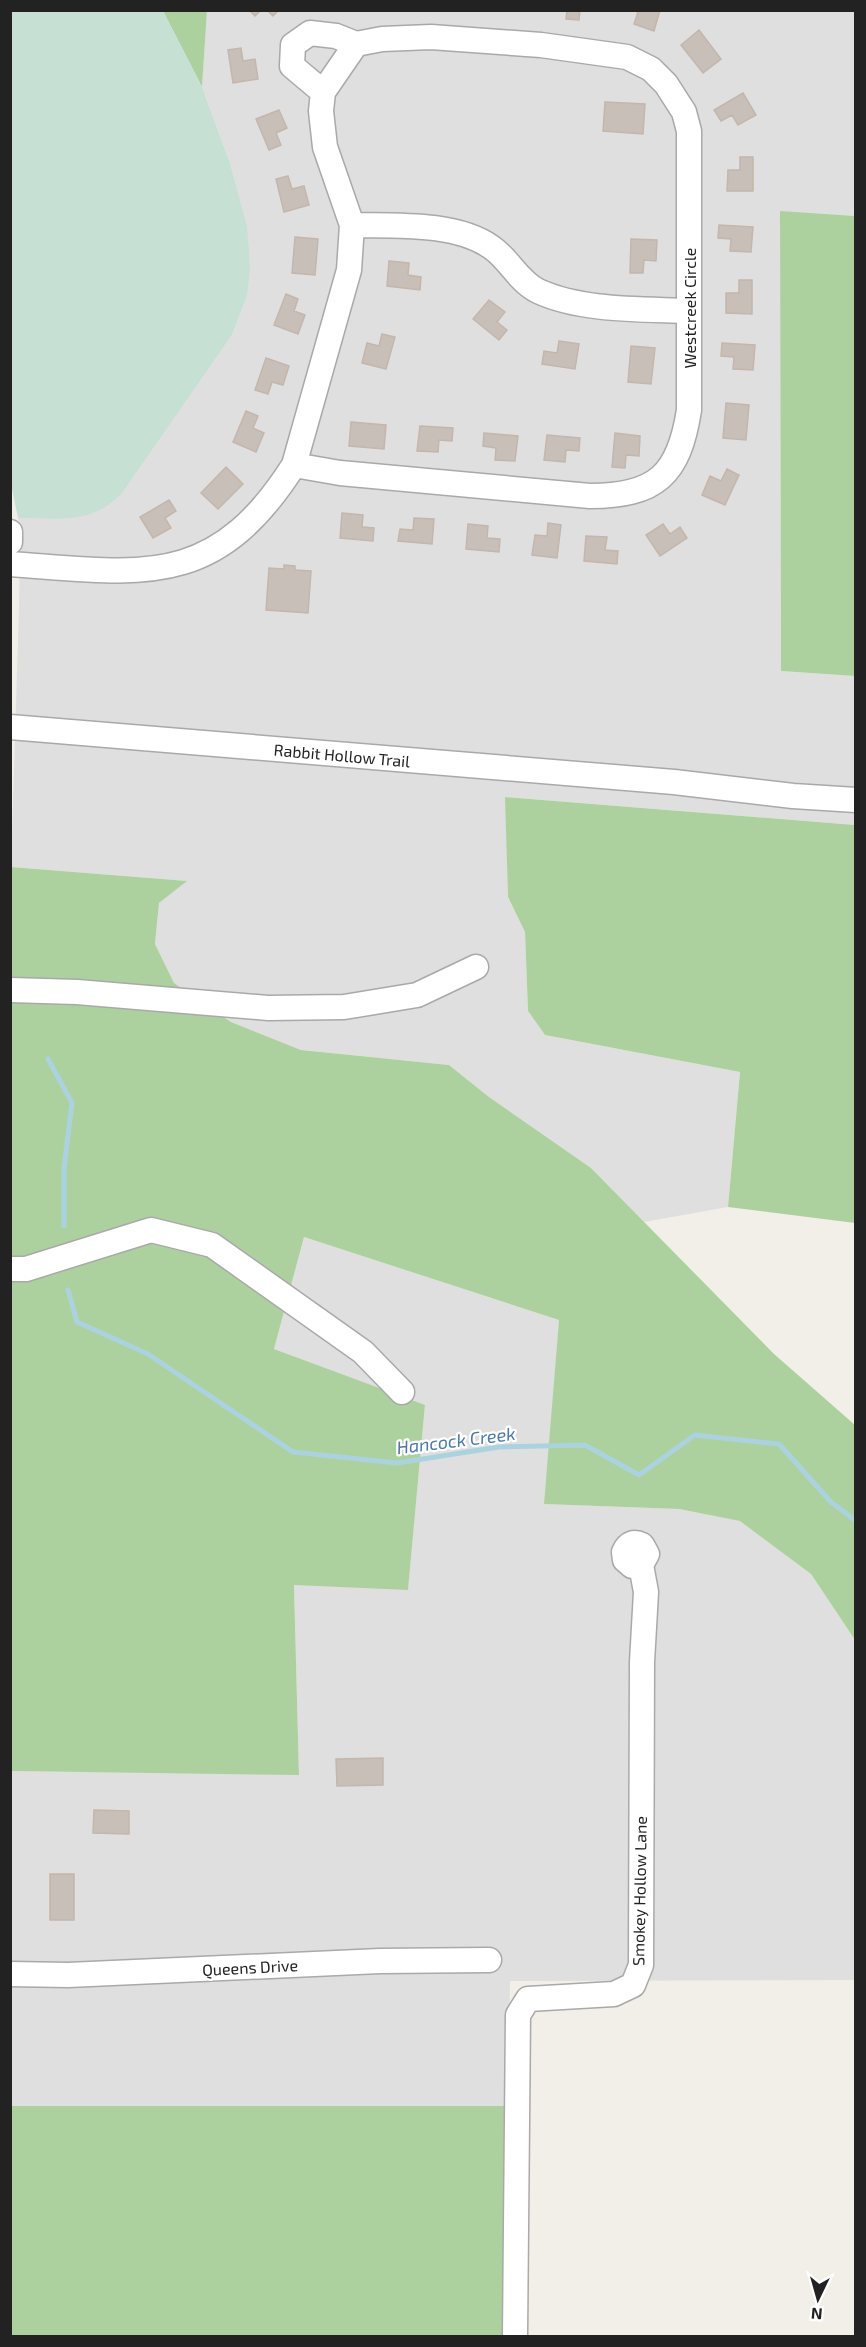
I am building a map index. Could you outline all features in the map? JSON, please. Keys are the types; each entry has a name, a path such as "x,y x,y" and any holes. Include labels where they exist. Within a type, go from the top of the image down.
{"street":[{"name":"Westcreek Circle","path":"294,465 340,473 590,496 620,496 652,485 672,466 684,440 689,410 687,311 689,131 684,112 678,102 666,84 651,69 627,57 541,45 408,37 356,44 336,36 310,33 293,45 292,66 324,92"},
{"path":"10,564 140,571 162,568 200,557 225,542 249,523 267,504 294,465 349,270 352,225 325,147 321,111 324,92 356,44"},
{"path":"352,225 403,226 475,236 494,249 520,278 536,290 570,302 687,311"},
{"path":"10,532 10,542"},
{"name":"Rabbit Hollow Trail","path":"10,727 674,782 855,800"},
{"path":"10,990 88,992 268,1008 344,1008 417,995 476,967"},
{"path":"10,1269 26,1269 151,1230 212,1245 363,1352 402,1392"},
{"name":"Smokey Hollow Lane","path":"515,2337 518,2015 528,1999 614,1994 633,1985 640,1965 642,1662 646,1592 641,1565"},
{"name":"Queens Drive","path":"10,1974 68,1975 380,1961 489,1960"}],"shaded area":[{"path":"207,11 855,11 855,216 780,212 781,671 855,676 855,825 506,797 508,897 525,932 528,1011 545,1035 740,1072 728,1207 644,1222 591,1168 489,1097 449,1065 301,1050 231,1022 174,983 155,944 159,903 186,881 11,867 19,608 20,532 18,518 61,518 123,492 232,335 247,296 247,225 230,163 202,87"},
{"path":"304,1237 559,1320 545,1504 679,1509 741,1521 811,1574 855,1640 855,1980 510,1981 508,2106 11,2106 11,1771 299,1774 294,1584 408,1589 425,1406 274,1349"}],"green space":[{"path":"10,11 163,11 202,87 230,163 247,225 250,267 247,296 232,335 123,492 108,505 95,512 74,518 18,518 11,484"},
{"path":"163,11 207,11 202,87"},
{"path":"780,211 855,216 855,676 781,671"},
{"path":"505,797 855,825 855,1223 728,1207 740,1072 545,1035 528,1011 525,932 508,897"},
{"path":"11,867 187,881 159,903 155,944 174,983 231,1022 301,1050 449,1065 489,1097 591,1168 774,1354 855,1425 855,1640 811,1574 740,1521 679,1509 544,1504 559,1320 304,1237 274,1349 425,1405 408,1590 294,1585 299,1775 11,1771"},
{"path":"11,2106 508,2106 503,2336 11,2336"}],"building":[{"path":"249,10 261,10 255,16"},
{"path":"267,10 279,10 273,16"},
{"path":"567,10 580,10 579,20 566,19"},
{"path":"633,10 660,10 654,31 634,24 638,12"},
{"path":"699,30 721,59 703,73 681,45"},
{"path":"241,48 243,61 255,59 258,79 233,83 228,50"},
{"path":"743,93 756,115 738,125 732,115 721,121 714,110"},
{"path":"605,102 645,104 643,134 603,131"},
{"path":"279,110 287,128 276,133 281,145 269,150 256,119"},
{"path":"740,157 753,157 753,191 727,191 728,170 740,170"},
{"path":"288,176 292,189 304,186 309,205 284,212 276,179"},
{"path":"719,225 753,227 751,252 730,251 731,239 718,238"},
{"path":"295,237 318,239 315,275 292,273"},
{"path":"631,239 657,240 656,261 644,260 643,273 630,273"},
{"path":"389,261 409,263 408,275 421,277 420,290 387,286"},
{"path":"739,280 752,280 752,314 726,313 726,293 739,293"},
{"path":"286,294 298,299 294,311 305,315 298,334 274,325"},
{"path":"489,300 505,312 497,322 507,330 499,340 473,319"},
{"path":"382,334 395,337 386,369 362,363 367,343 379,346"},
{"path":"559,341 579,344 575,369 542,364 544,351 557,353"},
{"path":"722,343 755,345 753,370 733,369 734,357 721,356"},
{"path":"631,346 655,348 651,384 628,382"},
{"path":"266,358 289,366 283,385 272,382 268,394 255,390"},
{"path":"726,403 749,405 746,440 723,438"},
{"path":"246,411 258,416 253,428 264,433 256,452 233,442"},
{"path":"351,422 386,425 384,449 349,446"},
{"path":"420,426 453,428 452,441 439,440 438,452 417,451"},
{"path":"484,433 518,436 515,461 495,460 496,448 483,446"},
{"path":"615,433 640,436 639,456 626,455 625,468 612,467"},
{"path":"547,435 580,438 579,451 566,450 565,462 544,460"},
{"path":"226,467 243,484 218,509 201,493"},
{"path":"727,469 739,475 725,505 702,495 710,476 721,481"},
{"path":"169,500 176,511 165,518 171,528 153,538 140,517"},
{"path":"342,513 363,515 362,527 374,528 373,541 340,538"},
{"path":"414,518 434,519 432,544 398,541 400,529 413,530"},
{"path":"548,523 561,525 557,558 532,555 535,535 547,536"},
{"path":"468,524 488,526 487,538 500,539 499,552 466,549"},
{"path":"663,524 670,534 680,527 687,538 660,556 646,535"},
{"path":"586,536 607,537 605,550 618,551 617,564 584,561"},
{"path":"284,565 295,566 295,570 311,571 308,613 266,610 269,568 284,569"},
{"path":"383,1758 383,1785 337,1786 336,1759"},
{"path":"94,1810 129,1811 129,1834 93,1833"},
{"path":"50,1874 74,1874 74,1920 50,1920"}],"waterway":[{"name":"Hancock Creek","path":"48,1059 72,1103 64,1168 64,1226"},
{"name":"Hancock Creek","path":"68,1290 77,1322 148,1354 293,1452 397,1463 499,1447 585,1445 639,1475 695,1435 779,1444 831,1502 856,1521"}]}
